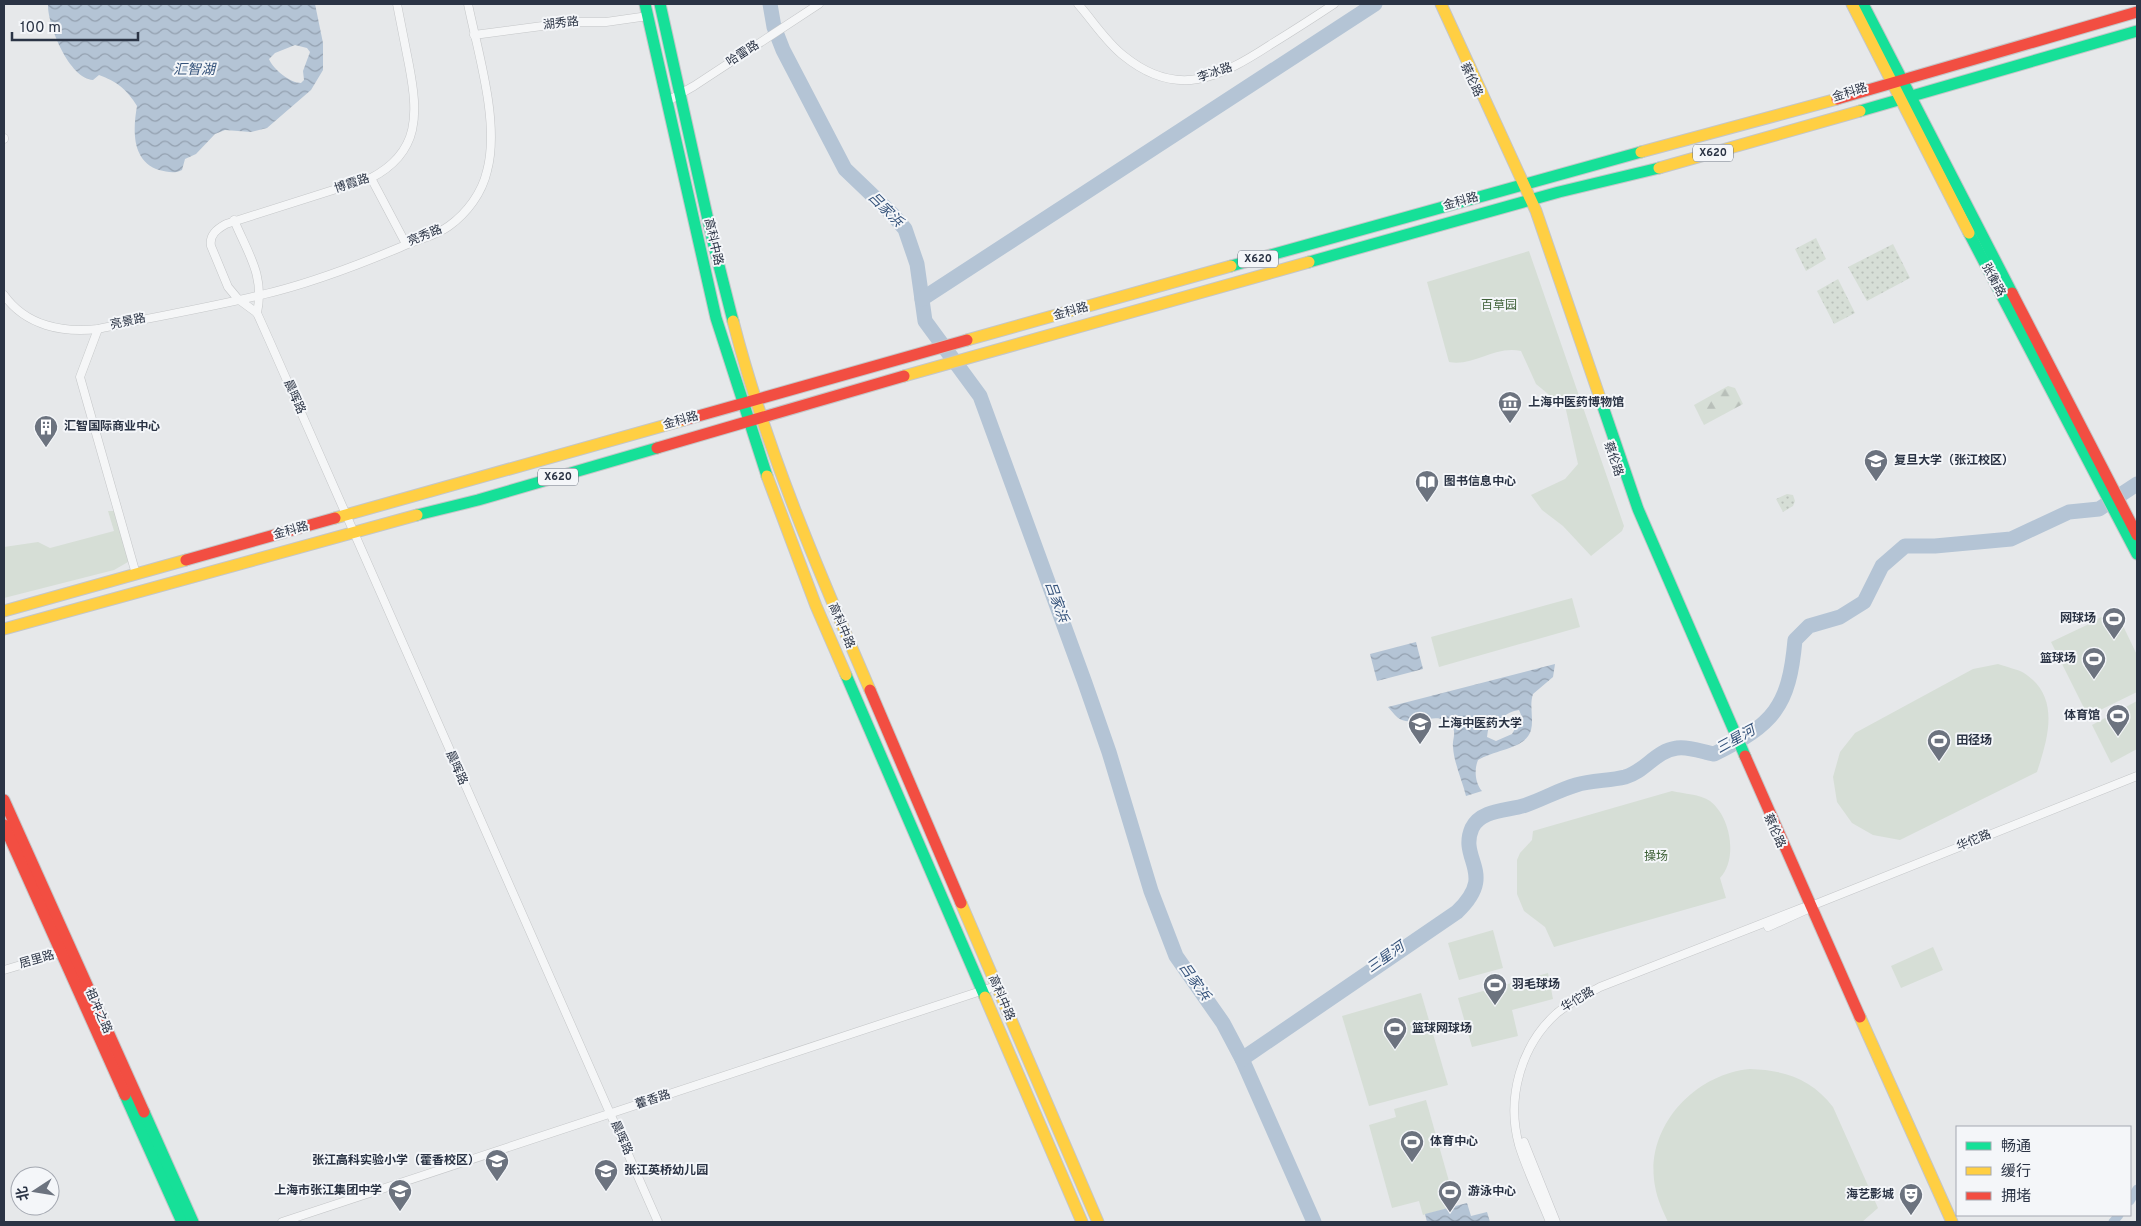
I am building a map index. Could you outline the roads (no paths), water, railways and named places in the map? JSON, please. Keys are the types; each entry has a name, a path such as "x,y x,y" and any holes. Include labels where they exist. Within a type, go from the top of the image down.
{"main road":[{"name":"高科中路","path":"646,4 666,102 716,318 748,421 813,598 1082,1222"},
{"name":"高科中路","path":"660,4 719,267 742,355 803,534 830,601 1098,1222"},
{"name":"蔡伦路","path":"1436,4 1522,184"},
{"name":"蔡伦路","path":"1442,4 1529,201 1629,505 1730,728 1800,876 1811,906 1952,1222"},
{"name":"张衡路","path":"1852,4 1905,97 2121,513 2137,554"},
{"name":"张衡路","path":"1863,4 1896,80"},
{"name":"金科路","path":"4,611 1522,184 1735,128 2137,12"},
{"name":"金科路","path":"4,629 353,532 478,500 1002,349 1529,201 1664,167 2137,31"},
{"name":"张衡路","path":"2121,513 2137,535"},
{"name":"祖冲之路","path":"4,800 66,952 182,1222"},
{"name":"祖冲之路","path":"4,825 193,1222"}],"street":[{"name":"博霞路","path":"234,220 371,178 391,166 398,158 413,129 414,94 397,4"},
{"name":"亮秀路","path":"261,295 365,262 406,244 432,236 460,217 479,192 487,173 492,135 468,4"},
{"name":"哈雷路","path":"666,102 680,95 819,4"},
{"name":"李冰路","path":"1078,4 1122,54 1141,68 1163,77 1181,81 1200,80 1234,67 1334,4"},
{"name":"湖秀路","path":"474,35 559,24 606,22 648,16"},
{"path":"371,178 406,244"},
{"path":"234,220 258,277 261,295 257,313"},
{"name":"晨晖路","path":"234,220 219,228 210,240 228,287 238,299 257,313 658,1222"},
{"name":"亮景路","path":"4,296 16,309 44,325 70,330 98,329 261,295"},
{"path":"98,329 80,377 136,574"},
{"name":"华佗路","path":"1550,1222 1519,1144 1514,1110 1518,1078 1524,1060 1544,1027 1568,1004 1600,987 1811,906 2137,776"},
{"name":"华佗路","path":"1556,1222 1524,1142 1520,1110 1523,1079 1529,1061 1548,1030 1572,1008 1602,992 1786,920 1804,912 1811,906"},
{"name":"居里路","path":"4,970 66,952"},
{"name":"藿香路","path":"282,1222 996,986"}],"water":[{"name":"汇智湖","path":"48,4 315,4 323,43 323,70 311,90 267,128 251,132 225,130 215,134 196,154 185,159 182,170 174,172 159,170 150,166 139,152 135,134 137,106 133,100 121,87 111,80 99,75 93,80 84,77 76,71 68,61 55,37","holes":["295,45 307,48 310,52 303,71 304,80 301,83 292,81 282,75 269,59 275,53"]},
{"path":"1416,642 1423,669 1377,681 1370,654"},
{"path":"1555,664 1553,677 1533,694 1531,703 1532,726 1528,736 1517,745 1478,760 1476,776 1482,791 1466,796 1456,765 1453,745 1454,730 1448,722 1436,718 1415,721 1402,720 1388,707","holes":["1519,710 1522,717 1512,734 1496,741 1487,737 1488,730 1506,715"]},
{"name":"游泳中心","path":"1467,1203 1471,1216 1487,1212 1490,1222 1427,1222 1425,1214"}],"waterway":[{"name":"吕家浜","path":"770,4 774,27 783,50 845,169 905,229 917,264 925,321 980,396 1085,683 1109,752 1151,891 1176,956 1223,1023 1242,1059 1314,1222"},
{"path":"922,299 1375,4"},
{"name":"三星河","path":"1242,1059 1457,912 1469,899 1475,887 1475,867 1469,839 1472,828 1482,817 1526,805 1576,785 1625,777 1669,750 1686,748 1714,754 1751,733 1775,711 1783,698 1792,663 1795,640 1809,626 1840,617 1864,602 1882,566 1905,546 1935,546 2011,539 2069,512 2099,509 2137,484"},
{"path":"2131,1199 2137,1189"},
{"path":"2113,1222 2118,1216"}],"place":[{"name":"上海中医药博物馆","path":"1510,424"},
{"name":"汇智国际商业中心","path":"46,448"},
{"name":"复旦大学（张江校区）","path":"1876,482"},
{"name":"图书信息中心","path":"1427,503"},
{"name":"网球场","path":"2114,640"},
{"name":"篮球场","path":"2094,680"},
{"name":"体育馆","path":"2118,737"},
{"name":"上海中医药大学","path":"1420,745"},
{"name":"田径场","path":"1939,762"},
{"name":"羽毛球场","path":"1495,1006"},
{"name":"篮球网球场","path":"1395,1050"},
{"name":"体育中心","path":"1412,1163"},
{"name":"张江高科实验小学（藿香校区）","path":"497,1182"},
{"name":"张江英桥幼儿园","path":"606,1192"},
{"name":"上海市张江集团中学","path":"400,1212"},
{"name":"游泳中心","path":"1450,1213"},
{"name":"海艺影城","path":"1911,1216"}],"park label":[{"name":"百草园","path":"1499,306"},
{"name":"操场","path":"1656,857"}]}
